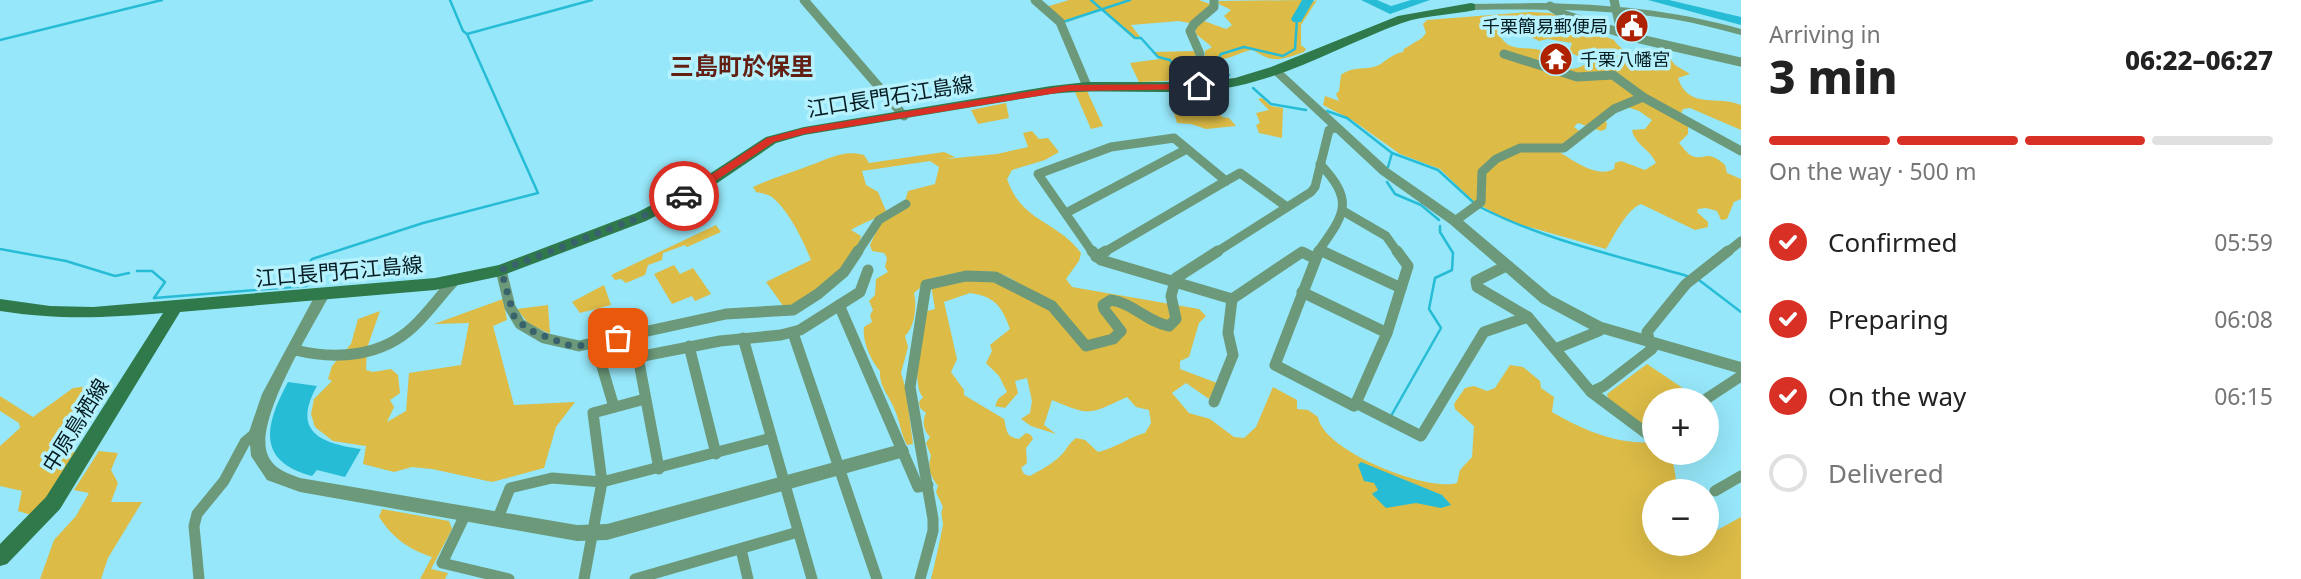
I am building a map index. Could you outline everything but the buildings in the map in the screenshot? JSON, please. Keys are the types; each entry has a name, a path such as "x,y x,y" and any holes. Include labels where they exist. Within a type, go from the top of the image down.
{"main road":[{"name":"江口長門石江島線","path":"0,305 50,312 93,313 453,282 539,257 673,202 771,140 804,131 1087,86 1199,86 1236,82 1275,70 1402,19 1469,4"},
{"name":"中原鳥栖線","path":"0,557 53,503 175,307"}],"street":[{"path":"804,0 904,116"},
{"path":"1035,0 1060,22 1087,86"},
{"path":"1199,86 1196,78 1201,61 1199,49 1190,30 1214,7 1214,0"},
{"path":"1614,2 1621,32"},
{"path":"1469,4 1550,6 1614,2 1741,32"},
{"path":"1550,6 1562,15 1741,62"},
{"path":"1504,54 1570,75 1613,75 1643,97 1741,151"},
{"path":"1275,70 1399,184 1455,221 1546,299 1598,327 1741,368"},
{"path":"1455,221 1481,202 1482,172 1496,159 1523,147 1564,148 1614,109 1643,97"},
{"path":"920,579 933,531 928,485 910,387 922,299 929,282 972,274 997,276 1054,307 1059,317 1070,325 1078,341 1086,346 1113,339 1121,331 1104,309 1103,305 1111,300 1123,302 1155,324 1169,326 1175,322 1171,296 1173,282 1315,187 1329,130 1335,128"},
{"path":"1226,181 1174,138 1111,147 1038,174 1096,257 1233,299"},
{"path":"1066,213 1186,149"},
{"path":"1320,164 1339,184 1343,211 1341,219 1317,254 1275,365 1354,406 1387,332 1408,266 1392,241 1343,211"},
{"path":"1096,257 1240,173 1287,207"},
{"path":"501,270 509,303 519,323 567,345 595,343 726,314 793,310 818,295 826,285 844,272 879,220 906,204"},
{"path":"1591,393 1652,349 1647,332 1686,284 1741,241"},
{"path":"1214,402 1233,355 1228,333 1233,299 1302,251 1317,254 1401,288"},
{"path":"1506,266 1476,281 1477,287 1528,317 1591,393 1642,430"},
{"path":"659,469 638,357 689,346 793,332 811,325 860,292 868,270"},
{"path":"295,350 326,357 345,357 395,340 412,328 453,282"},
{"path":"1302,292 1387,332"},
{"path":"323,294 270,394 257,432 259,456 273,475 300,485 577,533 607,532 901,451"},
{"path":"839,305 918,487 928,485"},
{"path":"1356,403 1421,436 1484,332 1528,317"},
{"path":"1555,349 1599,331 1598,327"},
{"path":"793,332 877,579"},
{"path":"743,338 812,579"},
{"path":"595,343 614,407"},
{"path":"689,346 716,454"},
{"path":"1719,390 1741,376"},
{"path":"584,579 602,482 593,412 645,399"},
{"path":"199,579 201,559 195,522 210,496 223,482 243,443 257,432"},
{"path":"498,519 510,488 552,478 587,483 602,482 771,438"},
{"path":"1719,489 1741,476"},
{"path":"466,513 442,563 486,577 509,579"},
{"path":"635,579 685,572 798,532"},
{"path":"741,550 748,579"}],"shaded area":[{"path":"1069,0 1199,0 1210,4 1206,12 1189,23 1179,21 1131,25 1141,38 1134,39 1102,10 1064,23 1046,7"},
{"path":"1303,0 1307,4 1317,0 1301,25 1301,45 1306,49 1304,52 1272,59 1253,50 1223,59 1218,66 1205,62 1205,51 1212,47 1196,34 1195,28 1204,21 1226,29 1232,25 1224,16 1231,10 1219,4 1219,1"},
{"path":"1530,12 1550,13 1594,29 1593,32 1614,40 1629,54 1652,65 1663,65 1652,55 1653,52 1668,56 1675,65 1690,74 1678,78 1689,94 1705,100 1741,105 1741,130 1690,108 1683,109 1681,114 1688,126 1688,134 1679,143 1692,156 1714,157 1725,165 1727,173 1741,179 1741,199 1734,202 1727,219 1721,220 1717,211 1698,209 1697,212 1708,222 1708,227 1695,230 1641,204 1626,217 1606,249 1508,221 1473,201 1440,169 1400,154 1352,120 1323,105 1325,96 1339,101 1336,94 1339,91 1341,75 1351,70 1374,67 1403,52 1426,33 1423,24 1427,20","holes":["1497,30 1521,32 1539,41 1548,39 1572,43 1569,52 1589,61 1577,68 1559,66 1541,58 1546,53 1540,50 1507,44","1627,107 1652,120 1645,129 1632,130 1636,140 1651,154 1656,163 1645,170 1621,161 1615,163 1614,169 1601,172 1587,168 1561,153 1558,147 1582,133 1574,127 1578,123 1601,131 1606,129 1607,123 1599,117"]},
{"path":"1196,51 1195,65 1187,80 1139,82 1130,63 1160,59 1153,52"},
{"path":"1087,91 1103,126 1091,129 1075,92"},
{"path":"1172,93 1206,93 1222,117 1229,118 1236,126 1206,129 1177,123 1173,109 1178,106"},
{"path":"1262,98 1271,106 1283,108 1282,138 1259,133 1256,125 1260,123 1256,113 1269,110 1258,99"},
{"path":"1006,103 1009,118 978,124 971,110"},
{"path":"1032,131 1039,139 1048,138 1059,152 1045,160 1012,170 1007,179 1014,193 1031,213 1072,242 1081,253 1079,261 1066,279 1072,287 1199,309 1206,316 1199,323 1189,357 1180,361 1180,369 1217,383 1209,399 1186,383 1172,393 1189,413 1210,419 1234,437 1244,438 1256,427 1273,387 1297,400 1297,409 1308,410 1318,417 1324,430 1356,455 1401,475 1443,484 1457,483 1460,470 1472,457 1474,426 1455,409 1454,404 1465,388 1474,386 1487,391 1495,388 1510,365 1523,367 1540,381 1541,388 1554,397 1552,412 1588,430 1614,439 1642,442 1642,465 1674,465 1676,479 1642,479 1642,556 1719,556 1719,529 1741,517 1741,579 931,579 943,527 943,507 930,468 931,456 926,443 930,437 924,425 926,413 920,408 919,402 923,397 919,391 917,369 924,318 927,311 935,309 931,285 969,276 991,277 1047,307 1053,303 1010,278 990,272 955,273 923,281 914,293 914,316 905,336 908,347 901,373 913,444 907,445 894,407 883,388 880,371 870,356 864,338 864,327 872,322 870,315 873,310 869,301 875,295 876,279 888,272 884,253 872,251 870,245 880,223 909,205 905,201 908,191 935,184 939,167 930,161 862,171 866,185 878,192 886,211 851,230 861,236 856,252 834,277 814,293 784,307 766,282 811,260 800,235 784,210 772,197 756,192 753,187 843,154 864,155 869,163 944,152 955,157 946,159 997,154 1028,147 1023,133","holes":["970,293 985,297 996,304 1004,314 1010,329 990,345 992,351 986,363 999,376 1007,392 998,399 995,406 1005,408 1018,393 1015,381 1027,378 1032,401 1030,413 1021,419 1031,426 1056,434 1044,425 1052,400 1075,409 1090,411 1127,397 1136,407 1149,410 1151,423 1145,433 1098,452 1085,440 1076,438 1053,462 1030,476 1024,474 1021,468 1027,463 1026,448 1033,439 1031,435 1026,433 1019,439 1009,435 1004,419 964,395 964,390 951,372 957,359 944,302"]},
{"path":"716,225 721,232 687,247 685,245 663,253 662,260 648,265 645,275 626,283 621,279 615,280 611,275"},
{"path":"674,265 680,274 693,268 711,294 695,301 692,296 672,304 654,274"},
{"path":"604,285 611,305 580,313 572,302"},
{"path":"503,299 507,320 493,326 514,405 575,402 556,427 544,468 492,482 432,469 412,467 394,472 363,464 366,446 333,441 315,427 311,414 314,399 332,381 328,379 332,366 351,344 358,319 380,311 367,348 366,370 373,372 391,369 398,375 400,393 390,400 394,407 387,422 406,411 409,373 461,365 469,323 434,324"},
{"path":"548,305 550,334 528,323 517,309"},
{"path":"1647,364 1683,388 1642,388 1642,426 1609,402 1607,394"},
{"path":"89,386 95,391 73,412 55,441 58,450 75,452 41,506 31,515 18,511 22,491 0,486 0,446 20,428 19,423 0,411 0,396 33,417 73,388"},
{"path":"99,451 118,453 111,470 118,483 111,502 142,502 108,558 101,579 40,579 54,540 76,516 89,493 74,490"},
{"path":"382,509 449,521 452,529 431,569 448,573 445,579 420,579 432,557 396,537 379,517"}],"water":[{"path":"288,382 317,386 307,414 314,432 333,443 361,449 345,477 317,470 312,476 281,461 274,451 270,439 271,427 274,413"},
{"path":"1361,462 1442,495 1451,505 1441,508 1416,503 1386,508 1372,494 1378,490 1374,483 1364,481 1358,465"}],"waterway":[{"path":"0,40 162,0"},
{"path":"450,0 463,31 467,34"},
{"path":"467,34 592,0"},
{"path":"1091,0 1102,9"},
{"path":"1102,9 1130,0"},
{"path":"1297,19 1308,0"},
{"path":"1367,0 1390,10 1424,0"},
{"path":"1654,0 1741,21"},
{"path":"1063,22 1102,9"},
{"path":"1102,9 1135,38 1141,38 1158,57 1170,60 1180,78"},
{"path":"1229,75 1215,66 1221,54 1244,47 1283,56 1295,49 1297,19"},
{"path":"137,271 152,271 165,282 154,298 306,286 315,280 309,263 312,259 423,223 538,193 467,34"},
{"path":"1253,88 1271,104 1306,110"},
{"path":"1327,111 1347,118 1392,153"},
{"path":"1388,167 1392,153"},
{"path":"1392,153 1438,170 1473,202"},
{"path":"1387,182 1395,194 1421,205 1439,220"},
{"path":"1480,207 1555,238 1687,276"},
{"path":"1391,416 1441,328 1429,309 1435,278 1452,270 1453,253 1440,232 1440,226"},
{"path":"0,249 66,261 115,276 129,273"},
{"path":"1699,280 1741,312"}],"way so far":[{"path":"618,338 579,346 567,345 527,329 514,316 501,270 641,217 684,196"}],"place":[{"name":"千栗簡易郵便局","path":"1632,26"},
{"name":"千栗八幡宮","path":"1556,59"}],"district":[{"name":"三島町於保里","path":"742,65"}],"route":[{"path":"684,196 771,140 804,131 1069,88 1199,86"}]}
